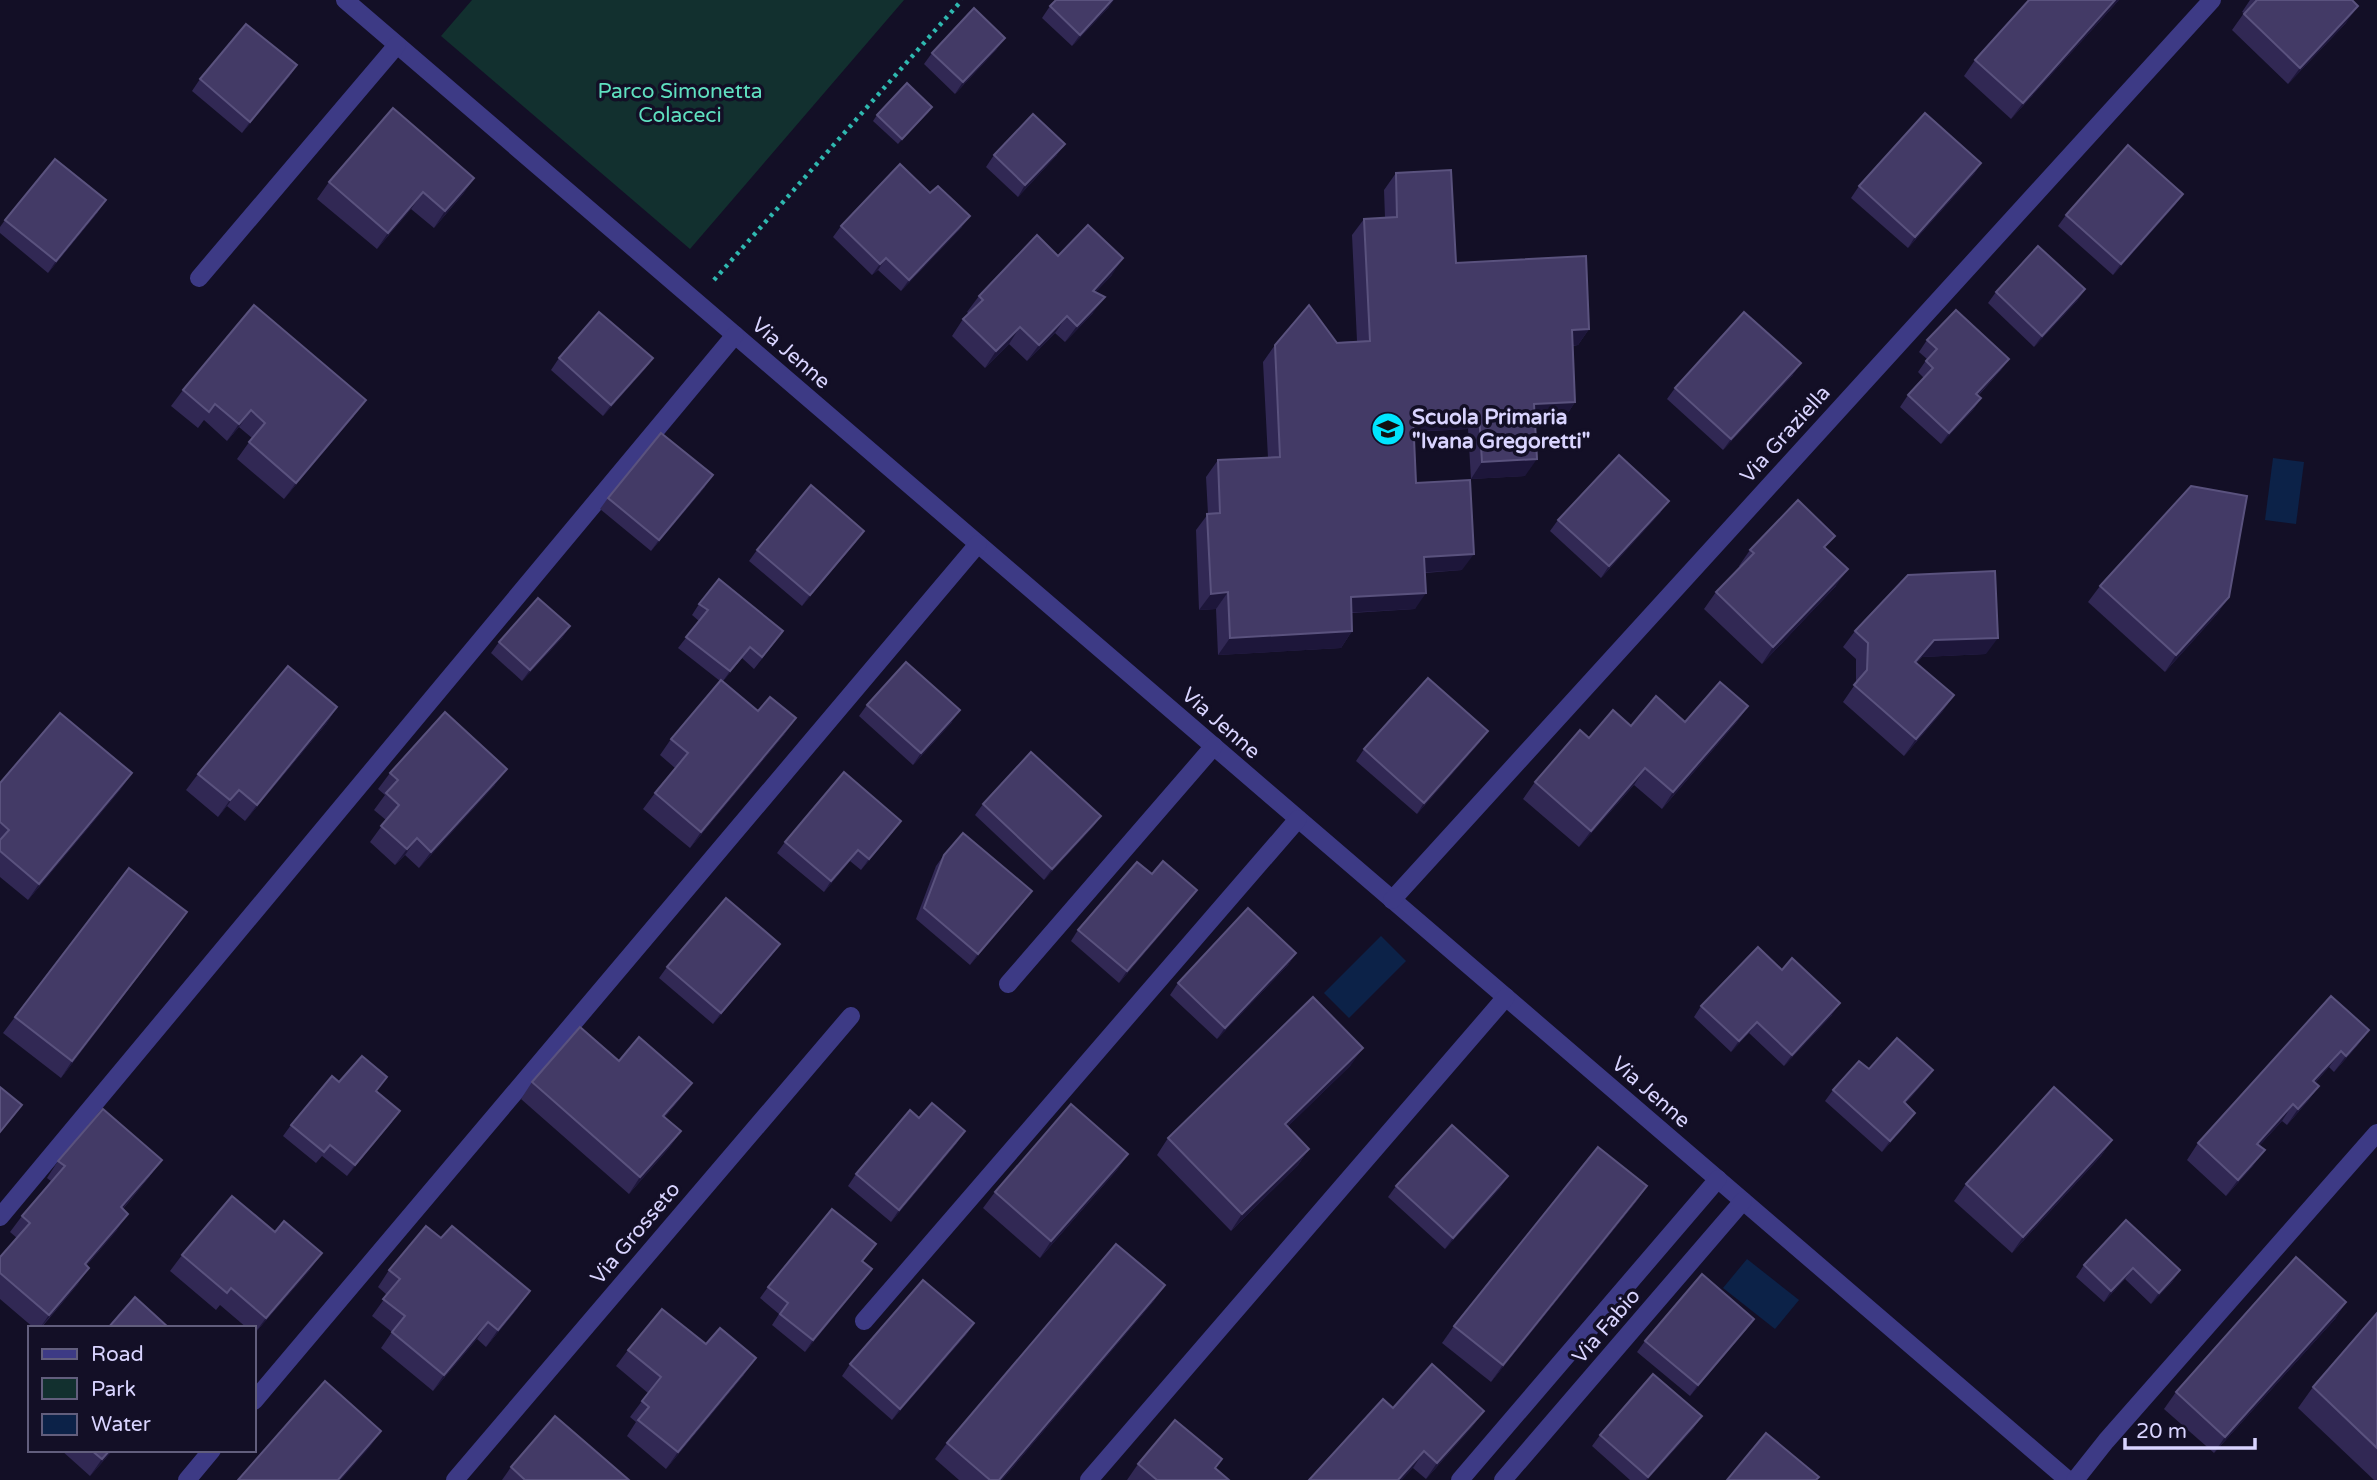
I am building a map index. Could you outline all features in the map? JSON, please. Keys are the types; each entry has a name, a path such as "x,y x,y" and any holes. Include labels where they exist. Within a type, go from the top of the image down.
{"street":[{"name":"Via Jenne","path":"345,0 2068,1480"},
{"name":"Via Graziella","path":"1392,900 2212,0"},
{"path":"199,278 397,45"},
{"path":"0,1217 736,335"},
{"path":"256,1399 978,544"},
{"path":"1008,984 1214,746"},
{"path":"864,1321 1298,819"},
{"path":"1089,1480 1506,997"},
{"name":"Via Grosseto","path":"455,1480 850,1016"},
{"path":"2075,1480 2106,1441 2377,1133"},
{"path":"1460,1480 1718,1179"},
{"name":"Via Fabio","path":"1503,1480 1743,1201"},
{"path":"187,1480 210,1452"}],"path":[{"path":"696,301 962,0"}],"green space":[{"name":"Parco Simonetta Colaceci","path":"472,0 904,0 690,249 441,36"}],"water":[{"path":"2273,458 2304,462 2296,524 2265,520"},
{"path":"1381,936 1406,961 1349,1018 1324,993"},
{"path":"1747,1259 1799,1300 1775,1329 1723,1288"}],"building":[{"path":"1056,0 1112,0 1080,35 1050,6"},
{"path":"2029,0 2115,0 2023,103 1975,60"},
{"path":"2257,0 2352,0 2358,6 2300,68 2244,14"},
{"path":"974,8 1005,38 963,82 932,53"},
{"path":"246,24 297,65 250,122 200,79"},
{"path":"907,83 932,107 902,139 877,115"},
{"path":"393,108 474,178 445,211 423,192 388,233 329,182"},
{"path":"1925,113 1981,163 1915,237 1859,186"},
{"path":"1033,114 1065,144 1025,185 994,155"},
{"path":"2128,145 2183,194 2121,264 2066,215"},
{"path":"55,159 106,200 56,261 5,220"},
{"path":"900,164 930,193 938,186 970,216 909,280 886,258 880,264 841,226"},
{"path":"1451,170 1456,263 1586,256 1589,329 1572,330 1575,402 1534,404 1537,459 1482,462 1479,412 1413,416 1416,483 1470,480 1474,554 1424,557 1426,593 1351,597 1352,631 1230,638 1228,592 1211,594 1207,514 1220,513 1218,460 1280,457 1275,345 1309,305 1337,343 1370,341 1364,219 1397,217 1396,173"},
{"path":"1088,225 1123,258 1093,291 1105,297 1077,326 1067,316 1039,345 1020,327 996,351 963,319 983,300 979,296 1037,235 1058,256"},
{"path":"2038,246 2085,289 2042,336 1996,292"},
{"path":"254,305 366,400 296,483 249,442 265,423 251,410 239,424 215,404 209,412 183,390"},
{"path":"1956,310 2009,359 1976,394 1981,398 1949,433 1908,395 1933,368 1926,361 1937,349 1927,340"},
{"path":"599,312 653,358 611,405 559,358"},
{"path":"1744,312 1801,363 1731,439 1675,388"},
{"path":"661,433 713,475 659,540 608,498"},
{"path":"1619,455 1669,501 1609,566 1558,520"},
{"path":"811,485 864,531 810,595 757,550"},
{"path":"2191,486 2247,496 2229,597 2176,655 2100,586"},
{"path":"1798,500 1835,536 1824,547 1848,569 1773,647 1716,592 1754,553 1750,550"},
{"path":"1995,571 1998,638 1934,640 1915,662 1954,695 1916,739 1854,685 1867,670 1868,643 1855,631 1908,575"},
{"path":"719,579 783,631 762,657 750,647 730,671 686,637 708,610 699,604"},
{"path":"538,598 570,626 530,670 499,642"},
{"path":"906,662 960,710 921,753 867,705"},
{"path":"288,666 337,707 257,805 239,790 230,800 198,774"},
{"path":"1428,678 1488,731 1424,803 1364,749"},
{"path":"721,680 758,711 770,697 796,718 701,832 655,793 688,753 671,739"},
{"path":"1720,682 1748,706 1673,792 1645,768 1591,831 1535,782 1580,730 1589,738 1613,710 1631,726 1656,696 1685,722"},
{"path":"445,712 507,769 431,852 417,838 407,849 381,826 399,805 386,793 398,780 390,773"},
{"path":"60,713 132,773 39,884 0,851 0,840 9,830 0,822 0,783"},
{"path":"1031,752 1101,816 1052,869 983,804"},
{"path":"844,772 901,821 869,859 858,850 831,881 785,842"},
{"path":"963,833 1032,891 978,954 924,908 944,855"},
{"path":"1163,861 1197,890 1127,971 1078,930 1137,862 1152,874"},
{"path":"129,868 187,912 72,1061 15,1017"},
{"path":"726,898 780,944 721,1013 667,967"},
{"path":"1248,908 1296,953 1225,1028 1178,983"},
{"path":"1758,947 1782,970 1792,958 1840,1003 1792,1055 1757,1022 1739,1041 1701,1006"},
{"path":"2331,996 2369,1030 2346,1056 2341,1051 2313,1081 2319,1086 2298,1109 2293,1104 2257,1144 2265,1150 2238,1180 2198,1143"},
{"path":"1313,997 1363,1048 1285,1124 1309,1149 1242,1214 1168,1138"},
{"path":"580,1027 619,1061 639,1037 692,1083 663,1116 681,1131 640,1177 532,1082"},
{"path":"1897,1038 1933,1070 1904,1102 1915,1113 1890,1141 1833,1090 1859,1061 1869,1069"},
{"path":"362,1056 387,1077 376,1091 400,1111 355,1165 330,1145 324,1152 291,1125 332,1076 339,1082"},
{"path":"0,1087 22,1105 0,1132"},
{"path":"2054,1087 2112,1140 2023,1237 1966,1184"},
{"path":"932,1103 965,1131 899,1210 856,1174 910,1110 919,1118"},
{"path":"1071,1104 1128,1154 1051,1241 995,1192"},
{"path":"103,1109 162,1160 121,1207 128,1214 85,1264 89,1268 49,1315 0,1273 0,1257 30,1223 22,1216 65,1166 58,1161"},
{"path":"1452,1125 1508,1176 1453,1238 1396,1186"},
{"path":"1598,1147 1647,1186 1503,1365 1454,1326"},
{"path":"232,1196 275,1232 284,1221 322,1253 266,1318 231,1288 227,1293 182,1255"},
{"path":"832,1209 876,1244 862,1261 872,1269 813,1340 780,1314 788,1303 768,1287"},
{"path":"2126,1220 2180,1270 2159,1293 2133,1268 2111,1291 2084,1265"},
{"path":"426,1226 441,1238 452,1226 530,1291 498,1330 488,1322 444,1375 392,1332 405,1316 383,1299 400,1279 389,1270"},
{"path":"1116,1244 1165,1285 999,1480 990,1480 947,1443"},
{"path":"2296,1257 2346,1302 2225,1437 2176,1392"},
{"path":"1702,1274 1754,1319 1698,1385 1645,1341"},
{"path":"923,1280 974,1323 900,1409 850,1364"},
{"path":"135,1297 167,1326 110,1326"},
{"path":"662,1309 706,1344 720,1328 756,1358 678,1452 638,1420 649,1407 642,1401 661,1377 628,1350"},
{"path":"2377,1313 2377,1448 2313,1387"},
{"path":"1432,1364 1484,1411 1437,1463 1424,1451 1398,1480 1309,1480 1383,1399 1393,1408"},
{"path":"1653,1374 1702,1416 1648,1477 1600,1435"},
{"path":"325,1381 381,1431 338,1480 238,1480"},
{"path":"555,1416 629,1480 525,1480 511,1467"},
{"path":"1175,1420 1222,1459 1215,1468 1229,1480 1157,1480 1138,1464"},
{"path":"1766,1433 1819,1477 1816,1480 1727,1480"},
{"path":"93,1452 108,1452 102,1459"}],"place":[{"name":"Scuola Primaria \"Ivana Gregoretti\"","path":"1388,429"}]}
